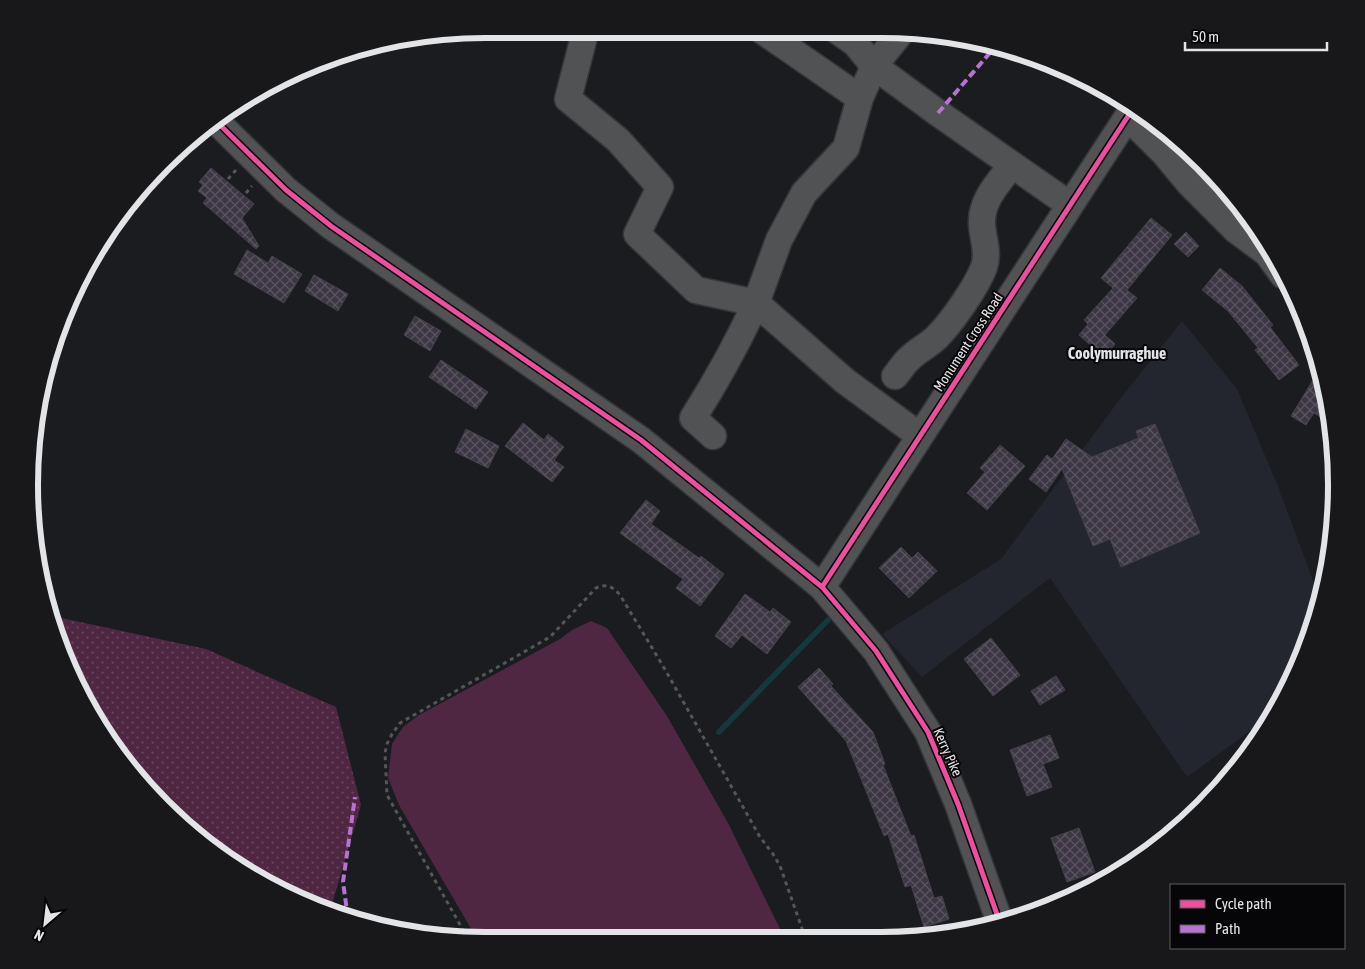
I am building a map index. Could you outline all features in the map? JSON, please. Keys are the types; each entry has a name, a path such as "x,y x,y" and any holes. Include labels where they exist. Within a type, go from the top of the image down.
{"street":[{"path":"584,38 568,99 618,140 660,186 637,234 696,290 756,303 845,381 920,436"},
{"path":"773,38 860,98"},
{"path":"847,38 874,66 1070,205"},
{"path":"713,436 693,418 717,380 743,332 756,303 779,240 804,193 846,148 860,98 874,66 895,38"},
{"name":"Monument Cross Road","path":"822,587 1130,113"},
{"path":"1132,115 1190,183 1236,230 1259,247"},
{"name":"Kerry Pike","path":"220,125 286,190 331,226 641,440 822,587 876,651 928,732 958,804 998,915"},
{"path":"895,376 909,359 928,358 937,337 971,292 985,266 986,247 982,224 983,207 994,188 1012,165"}],"path":[{"path":"464,931 387,795 385,753 387,744 400,723 550,637 596,588 607,585 620,595 663,666 760,837 780,866 803,932"}],"shaded area":[{"path":"1182,321 1237,389 1277,484 1315,587 1304,628 1293,656 1268,708 1256,727 1187,777 1050,578 922,677 882,634 1001,559 1120,399"},
{"path":"58,617 206,649 336,707 361,805 332,904 261,872 212,839 190,821 168,801 130,757 97,708 72,656"},
{"path":"591,621 607,628 667,716 728,823 782,932 473,932 399,805 388,778 392,744 403,727 419,715 560,639 572,630"}],"building":[{"path":"211,168 254,204 242,218 259,246 256,249 203,203 207,198 198,191 203,185 199,182"},
{"path":"1151,218 1172,235 1127,290 1137,298 1105,335 1115,344 1104,357 1079,335 1088,324 1084,320 1113,288 1101,278"},
{"path":"1186,232 1199,246 1188,257 1174,244"},
{"path":"247,250 268,263 272,256 302,274 284,303 234,274"},
{"path":"1220,268 1242,286 1273,325 1270,327 1299,365 1279,380 1255,350 1258,348 1228,311 1202,290"},
{"path":"314,275 348,294 338,311 305,291"},
{"path":"415,316 441,331 430,351 404,335"},
{"path":"441,360 488,392 476,409 429,377"},
{"path":"1313,380 1315,381 1323,418 1314,413 1306,425 1291,416"},
{"path":"523,423 544,440 548,434 564,447 554,460 564,467 552,482 505,446"},
{"path":"1155,424 1200,533 1121,567 1110,539 1093,546 1062,469 1046,492 1029,479 1047,455 1052,459 1066,439 1092,457 1139,438 1136,431"},
{"path":"466,429 499,446 488,468 455,452"},
{"path":"1000,445 1025,466 987,510 967,493 985,472 980,468"},
{"path":"646,500 660,511 651,524 699,558 701,556 724,574 700,606 676,588 683,579 620,533"},
{"path":"901,547 912,558 918,552 937,571 909,598 879,568"},
{"path":"745,594 770,612 773,608 791,622 767,654 742,635 731,648 715,636"},
{"path":"991,638 1020,675 993,696 964,659"},
{"path":"819,668 833,684 831,686 873,732 885,764 883,765 911,836 914,835 934,898 942,896 949,919 924,927 911,885 905,887 888,834 884,836 846,741 798,687"},
{"path":"1056,676 1065,690 1040,705 1031,691"},
{"path":"1050,735 1059,758 1043,764 1052,787 1027,796 1010,750"},
{"path":"1079,828 1095,872 1067,882 1051,838"}],"waterway":[{"path":"719,732 828,620"}],"marked path":[{"path":"938,113 991,52"},
{"path":"347,910 343,882 355,797"}],"cycle path":[{"path":"822,587 1130,114"},
{"path":"220,125 286,190 331,226 641,440 822,587 876,651 928,732 958,804 997,916"}],"district":[{"name":"Coolymurraghue","path":"1117,353"}]}
